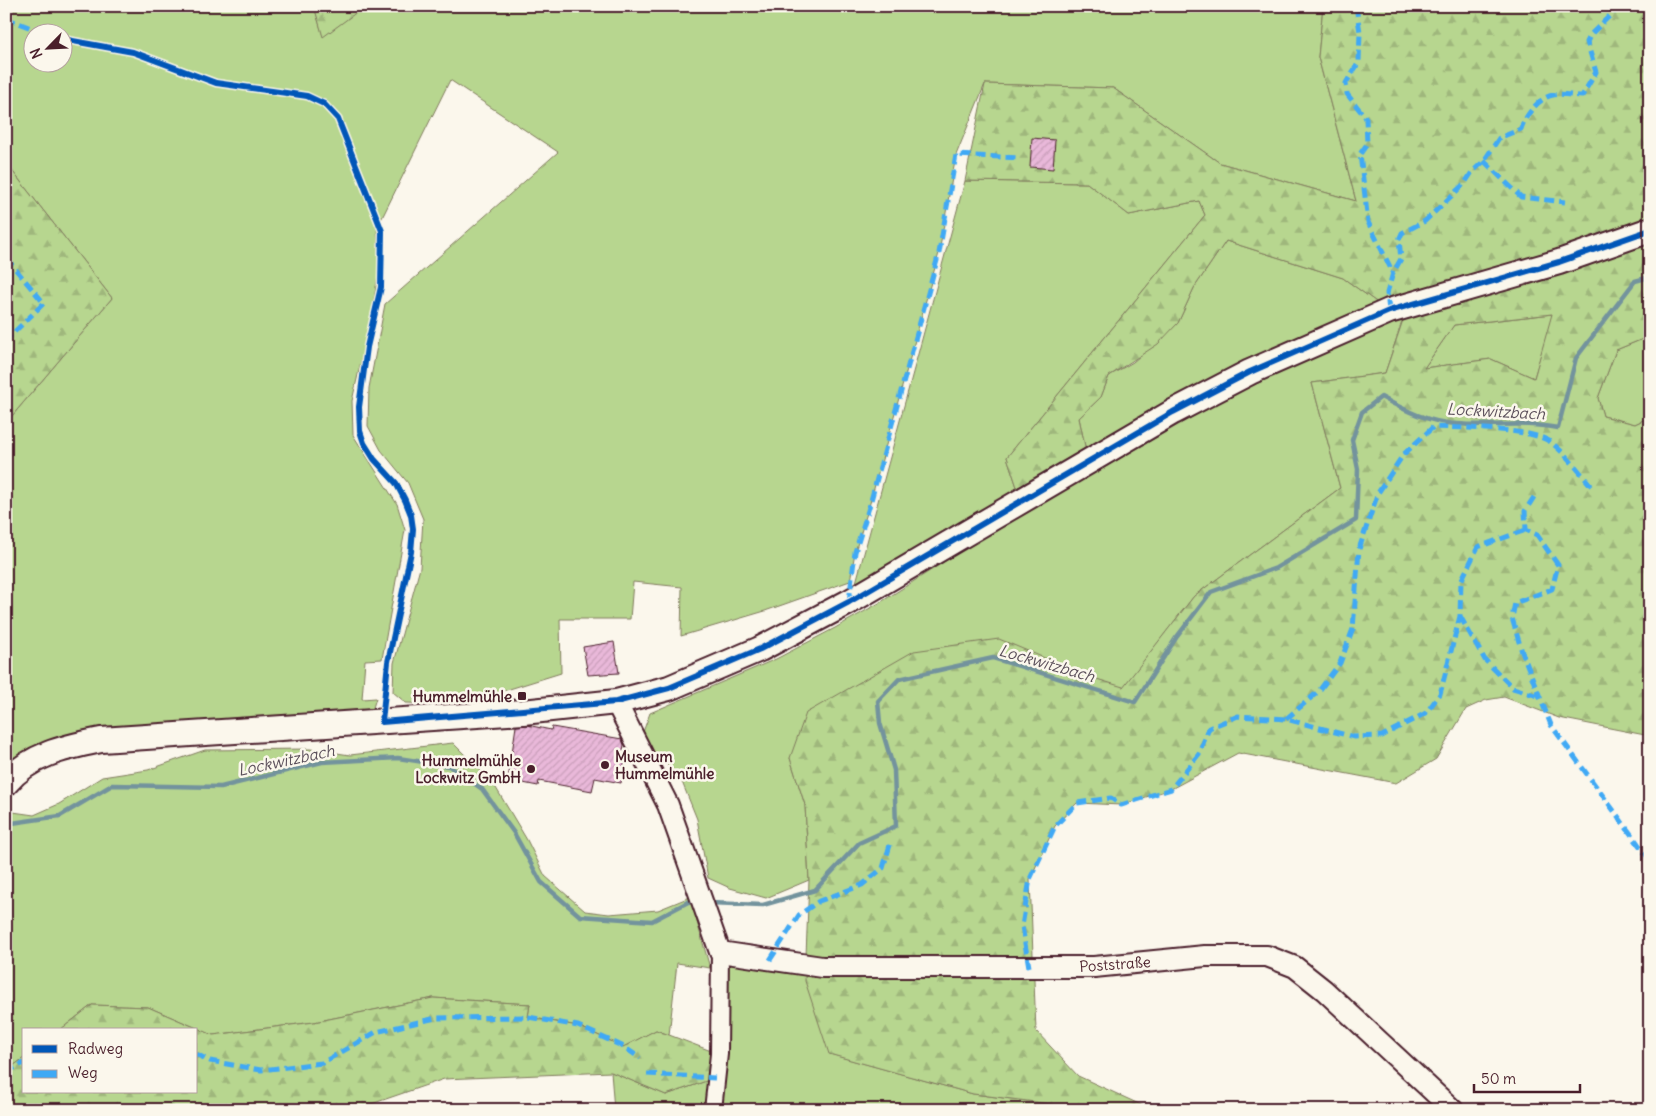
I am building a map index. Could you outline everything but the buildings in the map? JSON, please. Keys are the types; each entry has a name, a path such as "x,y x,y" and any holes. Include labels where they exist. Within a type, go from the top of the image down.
{"main road":[{"path":"6,783 13,775 33,760 61,748 101,740 382,722 616,702 669,688 760,649 848,602 1174,412 1250,372 1389,311 1559,262 1650,230"}],"street":[{"path":"616,702 668,806 694,884 720,952 719,1054 713,1110"},
{"name":"Poststraße","path":"720,952 822,967 1094,967 1205,956 1267,956 1295,967 1324,990 1453,1110"}],"green space":[{"path":"6,6 314,6 323,36 365,6 1323,6 1318,57 1356,201 1220,163 1113,88 985,84 956,155 939,253 855,552 850,581 765,611 681,636 682,587 633,582 630,619 560,619 561,673 487,696 437,704 406,703 393,692 394,663 420,568 423,519 408,483 381,450 368,426 369,388 385,304 558,152 450,80 377,228 379,269 371,317 352,401 353,435 397,504 405,530 382,659 365,660 362,699 376,698 371,714 87,731 6,772 6,423 112,298 6,163"},
{"path":"314,6 365,6 323,37"},
{"path":"1323,6 1650,6 1650,336 1616,350 1598,398 1603,416 1635,424 1650,417 1650,736 1559,718 1504,697 1486,700 1466,709 1436,759 1396,783 1238,753 1171,789 1121,805 1077,803 1055,826 1030,879 1036,1031 1078,1076 1152,1110 1061,1110 1050,1104 973,1094 829,1054 805,981 809,880 805,805 790,758 806,713 914,651 999,639 1090,677 1123,687 1194,596 1340,488 1312,383 1385,373 1405,314 1382,306 1343,278 1226,241 1194,288 1178,323 1158,344 1109,376 1101,397 1079,418 1086,451 1019,493 1007,457 1205,215 1199,201 1129,215 1087,183 965,181 985,84 1113,88 1220,163 1356,201 1318,57","holes":["1552,314 1534,378 1491,359 1424,368 1454,325"]},
{"path":"6,163 112,298 6,423"},
{"path":"965,181 1087,183 1129,215 1199,201 1205,215 1007,457 1019,493 854,590"},
{"path":"1226,241 1343,278 1382,306 1086,451 1079,418 1101,397 1109,376 1133,362 1178,323 1194,288"},
{"path":"1405,313 1385,373 1312,383 1340,488 1194,596 1123,688 1090,677 790,758 805,805 809,880 766,898 730,888 708,878 697,819 680,777 652,751 643,732 650,713 776,659 835,628 881,602 980,539 1218,402"},
{"path":"1553,314 1534,378 1491,359 1424,368 1454,325"},
{"path":"1650,336 1650,417 1635,424 1603,416 1598,398 1616,350"},
{"path":"453,743 493,783 527,840 545,876 585,911 609,914 658,910 690,897 710,968 677,963 669,1035 656,1030 624,1047 578,1026 528,1017 530,1004 433,998 314,1022 213,1035 148,1007 92,1005 63,1028 22,1028 22,1059 6,1071 6,811 34,815 59,804 102,777 148,770 205,750 310,749 350,755"},
{"path":"720,952 805,965 830,1054 973,1094 1050,1104 1061,1110 614,1110 611,1072 666,1095 715,1078"},
{"path":"433,998 530,1004 528,1017 578,1026 623,1047 656,1030 719,1054 715,1078 666,1095 611,1072 444,1079 354,1110 6,1110 6,1071 22,1059 22,1094 198,1094 198,1029 213,1035 314,1022"},
{"path":"92,1005 148,1007 197,1028 63,1028"}],"waterway":[{"name":"Lockwitzbach","path":"709,903 763,905 815,890 859,843 896,826 894,770 880,723 878,701 899,679 993,658 1135,702 1176,638 1211,592 1276,568 1356,520 1358,469 1352,440 1362,412 1381,397 1418,415 1447,423 1533,425 1558,428 1576,358 1635,281 1650,277"},
{"name":"Lockwitzbach","path":"6,821 12,823 60,816 112,785 221,787 322,762 398,758 449,766 482,789 514,833 541,882 580,916 652,921 688,902 696,902"}],"marked path":[{"path":"1356,6 1360,32 1359,62 1346,83 1347,94 1366,118 1367,144 1360,154 1368,222 1393,273"},
{"path":"1389,311 1387,293 1393,273 1401,259 1399,240 1402,233 1425,221 1465,183 1472,172 1484,161 1499,138 1521,129 1529,113 1542,100 1556,94 1582,96 1596,72 1587,42 1591,34 1620,6"},
{"path":"6,18 22,24"},
{"path":"849,602 855,552 939,253 956,155 1020,158"},
{"path":"1484,161 1521,197 1565,202"},
{"path":"6,258 44,303 6,340"},
{"path":"1286,719 1319,691 1340,663 1353,629 1359,549 1378,493 1403,455 1433,427 1493,429 1526,433 1539,437 1549,441 1562,452 1594,489"},
{"path":"1534,497 1525,511 1526,530 1537,535 1558,565 1552,589 1515,603 1512,618 1522,652 1551,725 1650,860"},
{"path":"1029,967 1022,926 1030,879 1055,826 1077,803 1111,798 1121,805 1171,789 1199,754 1209,728 1238,716 1286,719 1354,737 1382,736 1426,713 1440,694 1460,616 1461,581 1478,547 1526,530"},
{"path":"1460,616 1485,660 1513,688 1538,696"},
{"path":"770,960 799,915 819,901 862,885 883,868 890,845"},
{"path":"198,1055 210,1061 261,1070 322,1063 376,1032 436,1018 528,1017 578,1026 624,1047 640,1058"},
{"path":"6,1072 22,1064"},
{"path":"647,1074 715,1078"}],"cycle path":[{"path":"72,41 133,52 216,83 307,96 324,104 338,119 382,231 381,287 367,347 359,407 360,431 364,443 374,459 396,483 411,515 413,529 411,552 388,662 382,722 616,702 669,688 760,649 849,602 1173,412 1250,372 1389,311 1559,262 1650,230"}],"place":[{"name":"Hummelmühle","path":"522,696"},
{"name":"Museum Hummelmühle","path":"605,765"},
{"name":"Hummelmühle Lockwitz GmbH","path":"531,769"}]}
